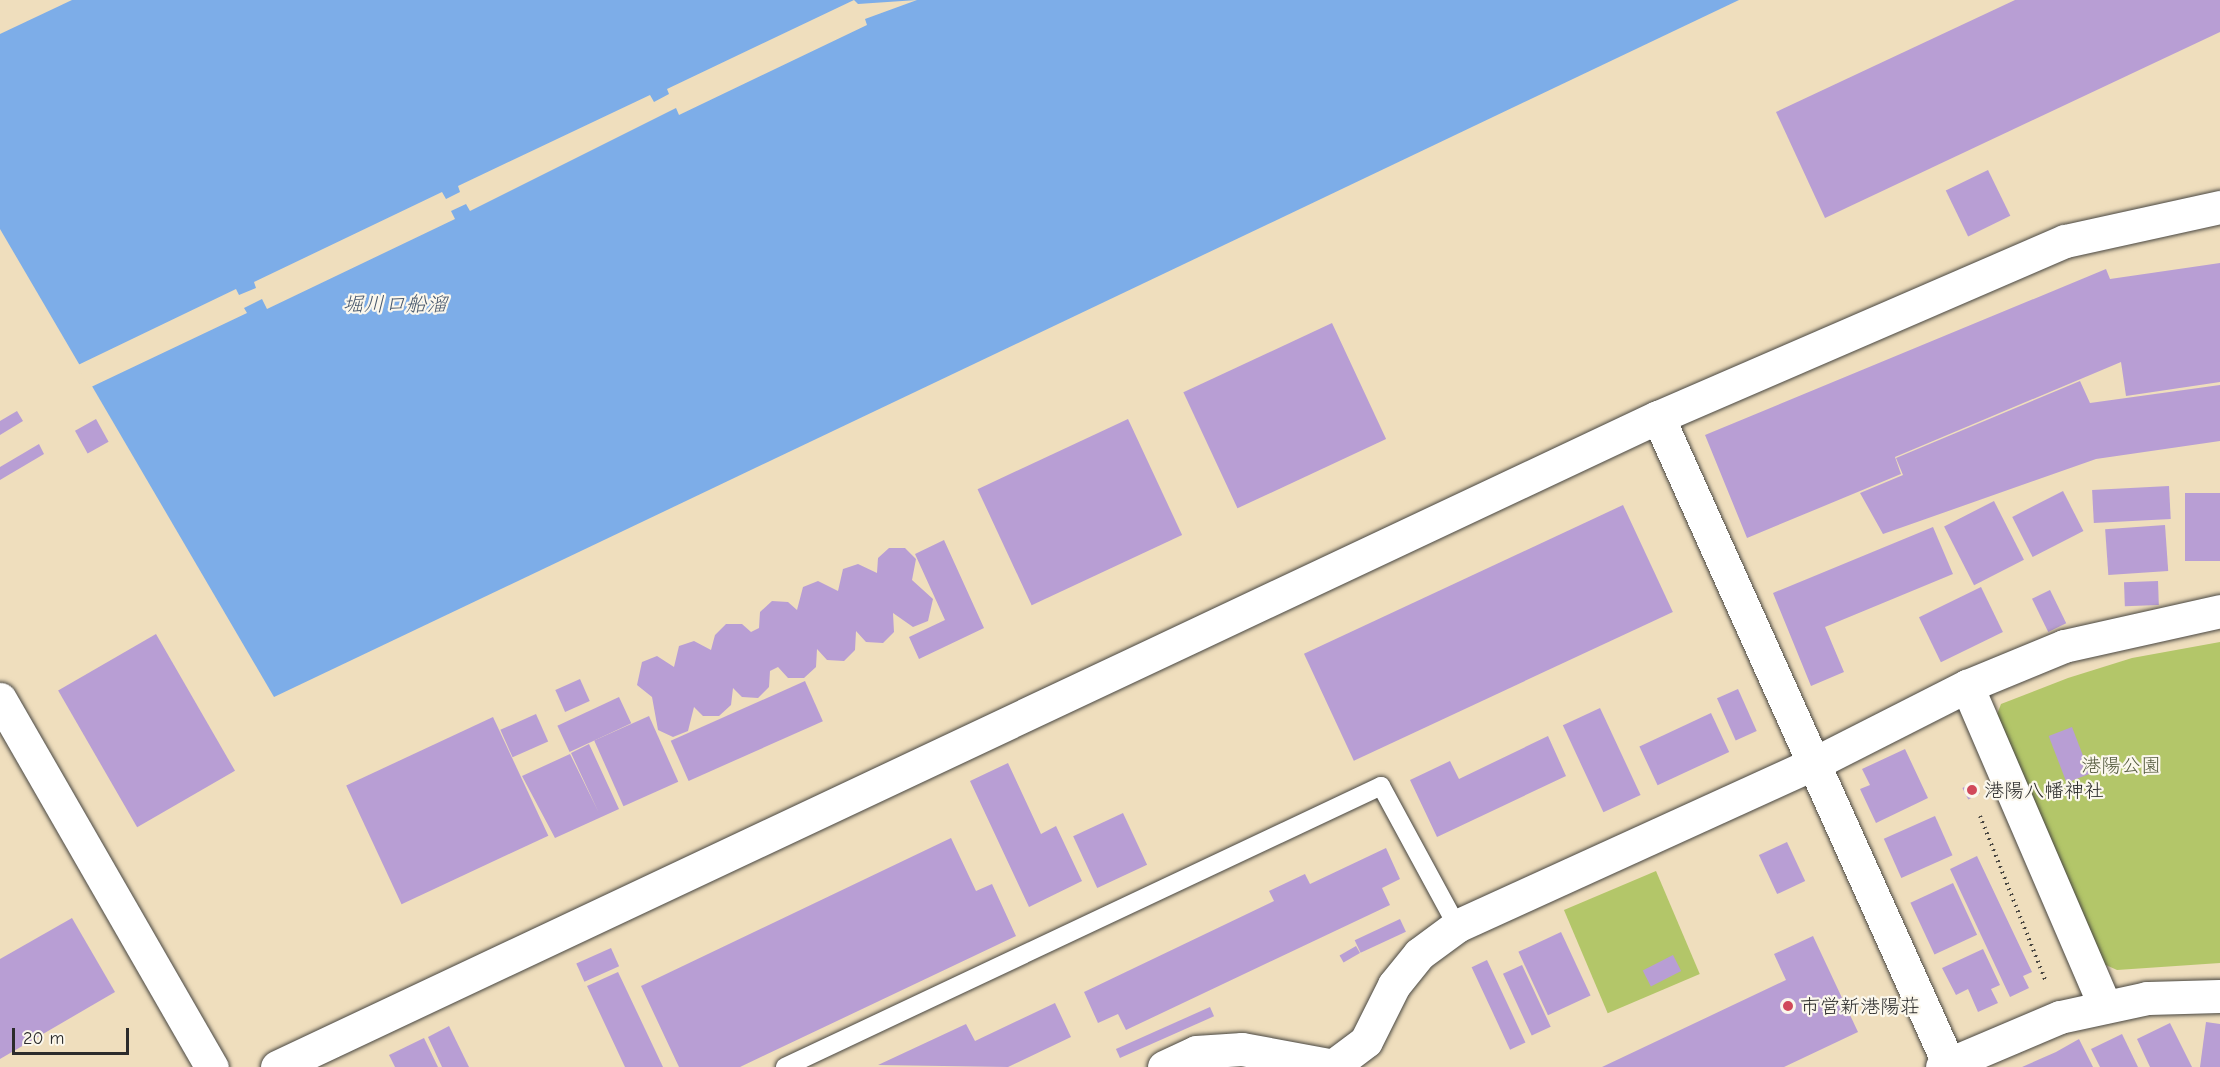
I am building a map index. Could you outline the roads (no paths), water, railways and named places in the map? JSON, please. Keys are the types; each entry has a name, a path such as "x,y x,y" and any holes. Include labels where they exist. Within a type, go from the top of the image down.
{"street":[{"path":"277,1067 1658,417 2066,241 2220,207"},
{"path":"1658,417 1947,1066 2060,1017 2147,998 2220,996"},
{"path":"1164,1067 1196,1052 1242,1049 1338,1065 1366,1041 1394,985 1419,954 1457,926 1814,764 1967,686 2064,646 2220,611"},
{"path":"1967,686 2105,1007"},
{"path":"0,699 212,1067"}],"lane":[{"path":"784,1067 1381,786 1457,926"}],"water":[{"name":"堀川口船溜","path":"72,0 1739,0 274,697 0,229 0,34"}],"place":[{"name":"港陽八幡神社","path":"1972,790"},
{"name":"市営新港陽荘","path":"1788,1006"}],"park label":[{"name":"港陽公園","path":"2121,765"}]}
